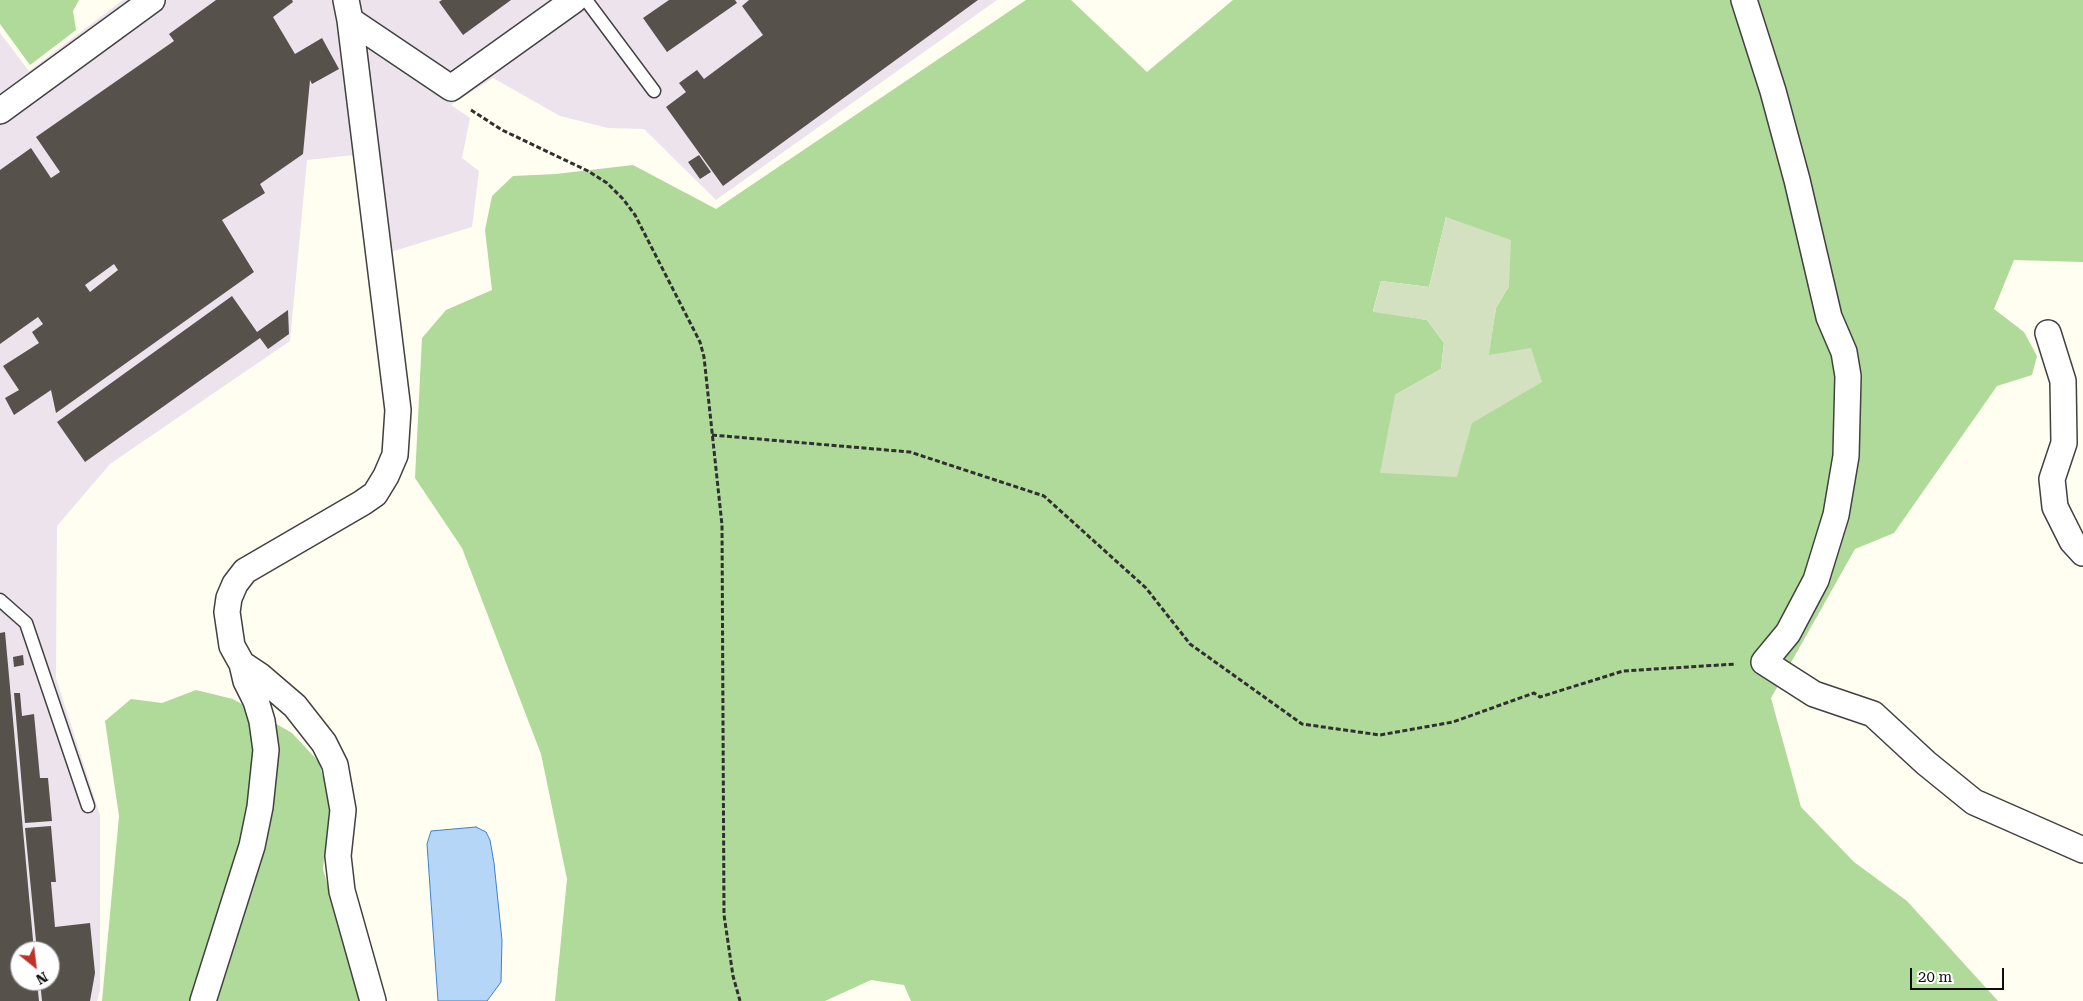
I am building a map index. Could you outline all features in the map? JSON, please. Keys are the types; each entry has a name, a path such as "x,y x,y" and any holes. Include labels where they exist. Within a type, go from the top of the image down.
{"street":[{"path":"0,112 152,0"},
{"path":"348,10 451,88 574,0"},
{"path":"1744,0 1775,100 1797,180 1829,318 1844,352 1848,376 1846,456 1836,515 1816,580 1788,633 1764,662 1814,694 1873,714 1926,763 1974,802 2083,850"},
{"path":"203,1001 252,846 260,807 266,750 262,721 256,701 246,681 242,664 232,646 227,612 229,598 240,577 257,562 375,494 386,476 395,455 398,410 348,10"},
{"path":"2048,333 2062,381 2064,443 2052,479 2055,507 2072,541 2083,553"},
{"path":"242,664 260,676 294,706 324,743 335,765 343,810 338,856 342,891 372,1001"}],"lane":[{"path":"586,0 654,92"},
{"path":"0,600 26,623 88,806"}],"path":[{"path":"451,88 456,100 502,130 607,183 635,215 700,342 704,357 722,525 724,915 740,1001"},
{"path":"712,435 910,452 1044,496 1146,588 1190,644 1302,724 1380,735 1453,722 1534,693 1540,697 1623,671 1764,662"}],"shaded area":[{"path":"123,0 997,0 716,200 644,129 608,128 560,116 493,78 451,105 470,118 462,158 479,171 472,227 368,259 355,155 307,160 290,341 110,464 57,526 56,678 100,815 100,990 97,1001 0,1001 0,33 29,71"}],"green space":[{"path":"0,0 79,0 73,11 76,30 30,65 0,24"},
{"path":"1026,0 1071,0 1147,72 1233,0 2083,0 2083,262 2014,260 1994,309 2024,332 2037,356 2032,375 1997,386 1894,533 1855,549 1771,698 1801,807 1854,862 1907,901 1998,1001 911,1001 904,985 871,980 825,1001 555,1001 567,879 541,754 462,548 415,478 422,338 446,310 492,290 485,230 492,196 513,176 556,174 633,165 716,209","holes":["1446,217 1509,286 1496,308 1488,356 1541,382 1471,423 1395,395 1441,369 1444,343 1427,320 1373,311 1381,281 1429,287"]},
{"path":"1446,217 1511,240 1509,286 1496,308 1489,355 1531,348 1542,382 1472,423 1457,477 1380,473 1395,395 1441,369 1444,343 1427,320 1373,312 1381,281 1429,287"},
{"path":"196,690 233,699 292,733 319,762 330,803 323,869 360,1001 102,1001 119,816 105,721 131,699 162,703"}],"water":[{"path":"476,827 486,832 490,840 494,863 502,940 501,982 487,1001 438,1001 427,844 431,831"}],"building":[{"path":"216,0 292,0 293,2 273,17 295,54 322,38 339,69 312,84 310,80 303,154 260,184 265,193 222,220 254,272 56,413 51,390 14,415 5,398 19,390 3,366 39,343 32,332 43,324 38,317 0,344 0,170 31,148 51,178 60,172 36,137 174,41 169,34","holes":["114,264 118,270 90,292 85,285"]},
{"path":"442,0 511,0 463,35 439,2"},
{"path":"669,0 735,0 737,3 667,52 643,18"},
{"path":"749,0 978,0 723,186 666,107 686,92 679,83 697,70 704,79 763,35 742,6"},
{"path":"699,155 711,172 700,179 688,162"},
{"path":"232,296 257,332 288,310 289,334 268,349 260,338 85,462 57,422"},
{"path":"5,632 33,941 10,941 10,991 38,991 39,1001 0,1001 0,633"},
{"path":"23,655 24,665 14,667 13,657"},
{"path":"14,693 20,693 22,716 34,714 40,778 48,778 52,821 25,823"},
{"path":"51,826 56,882 51,882 55,927 90,923 95,973 90,1001 42,1001 41,991 60,991 60,941 36,941 25,828"}]}
